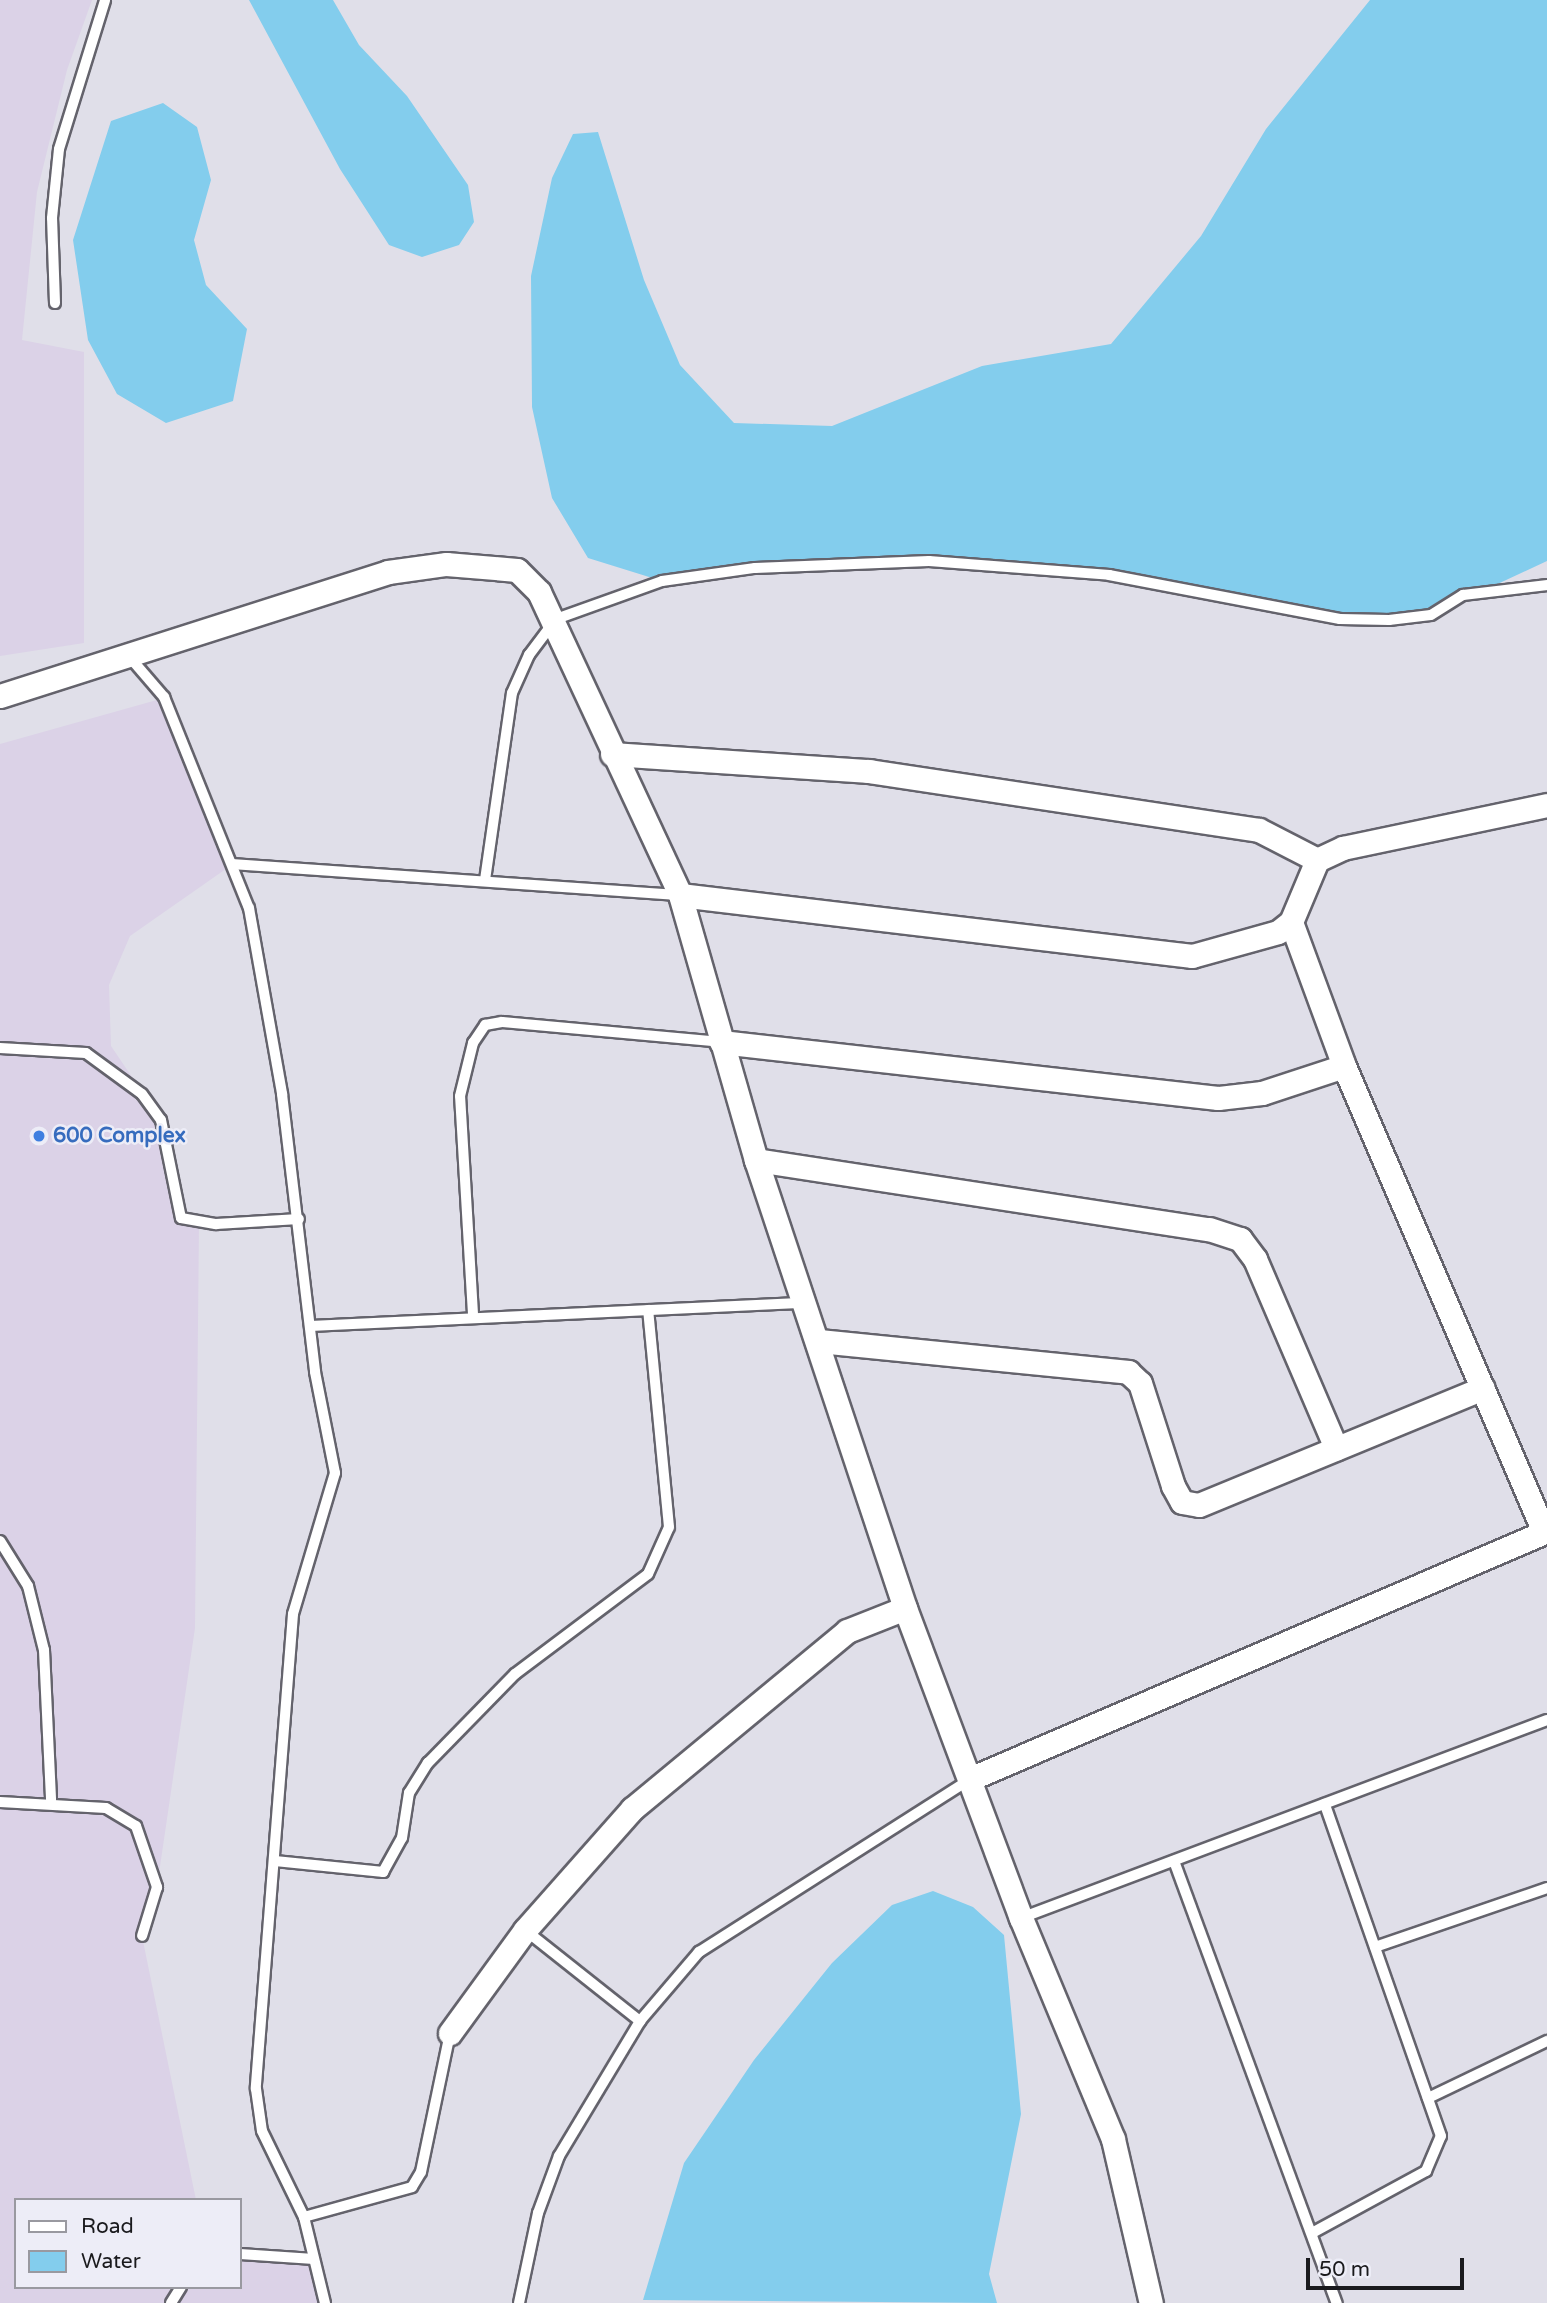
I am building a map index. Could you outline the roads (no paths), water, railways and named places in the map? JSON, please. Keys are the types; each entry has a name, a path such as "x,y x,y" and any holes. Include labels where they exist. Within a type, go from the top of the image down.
{"street":[{"path":"0,696 388,572 446,564 517,570 556,619 612,754 680,895 755,1160 819,1341 905,1608 972,1777 1020,1918 1113,2139 1151,2303"},
{"path":"612,754 869,771 1259,830 1317,860"},
{"path":"680,895 1172,957 1278,932 1291,922 1317,860 1343,848 1547,805"},
{"path":"972,1777 1545,1532 1344,1066 1291,922"},
{"path":"721,1042 1218,1098 1262,1093 1344,1066"},
{"path":"755,1160 1209,1229 1240,1239 1255,1259 1336,1448"},
{"path":"819,1341 1128,1372 1140,1383 1182,1502 1199,1505 1483,1388"},
{"path":"450,2033 525,1930 632,1809 847,1631 905,1608"}],"lane":[{"path":"55,303 52,218 59,149 105,0"},
{"path":"485,880 512,693 556,619 662,580 755,568 929,561 1109,575 1352,619 1431,615 1463,595 1547,585"},
{"path":"127,654 164,698 233,864 248,908 299,1219 310,1326 335,1473 293,1614 257,2113 304,2217 325,2303"},
{"path":"233,864 680,895"},
{"path":"472,1314 460,1096 473,1043 485,1026 502,1022 721,1042"},
{"path":"0,1048 86,1053 142,1094 161,1120 181,1219 216,1224 299,1219"},
{"path":"310,1326 472,1314 806,1303"},
{"path":"275,1861 383,1872 402,1838 409,1794 428,1763 515,1674 648,1574 669,1527 648,1310"},
{"path":"0,1541 29,1586 44,1650 51,1800"},
{"path":"1020,1918 1547,1720"},
{"path":"519,2303 538,2213 559,2156 640,2021 699,1952 732,1925 972,1777"},
{"path":"0,1802 51,1800 106,1808 136,1826 157,1887 142,1936"},
{"path":"1312,2233 1426,2171 1441,2136 1325,1804"},
{"path":"1174,1861 1337,2303"},
{"path":"1375,1947 1547,1888"},
{"path":"525,1930 640,2021"},
{"path":"304,2217 412,2187 421,2172 450,2033"},
{"path":"1428,2098 1547,2041"},
{"path":"242,2254 314,2259"}],"water":[{"path":"249,0 333,0 359,45 407,96 468,185 474,222 459,245 422,257 389,245 340,169"},
{"path":"1370,0 1547,0 1547,561 1431,615 1340,619 1109,575 929,561 755,568 662,581 588,558 552,498 532,407 531,276 552,178 573,134 598,132 644,280 680,365 734,423 832,426 982,366 1111,344 1201,236 1266,129"},
{"path":"163,103 197,127 211,180 194,240 206,285 247,329 233,401 166,423 117,394 88,340 73,240 111,121"},
{"path":"933,1891 973,1907 1004,1935 1021,2114 989,2274 997,2303 643,2300 684,2163 754,2060 832,1963 892,1905"}],"place":[{"name":"600 Complex","path":"39,1136"}]}
